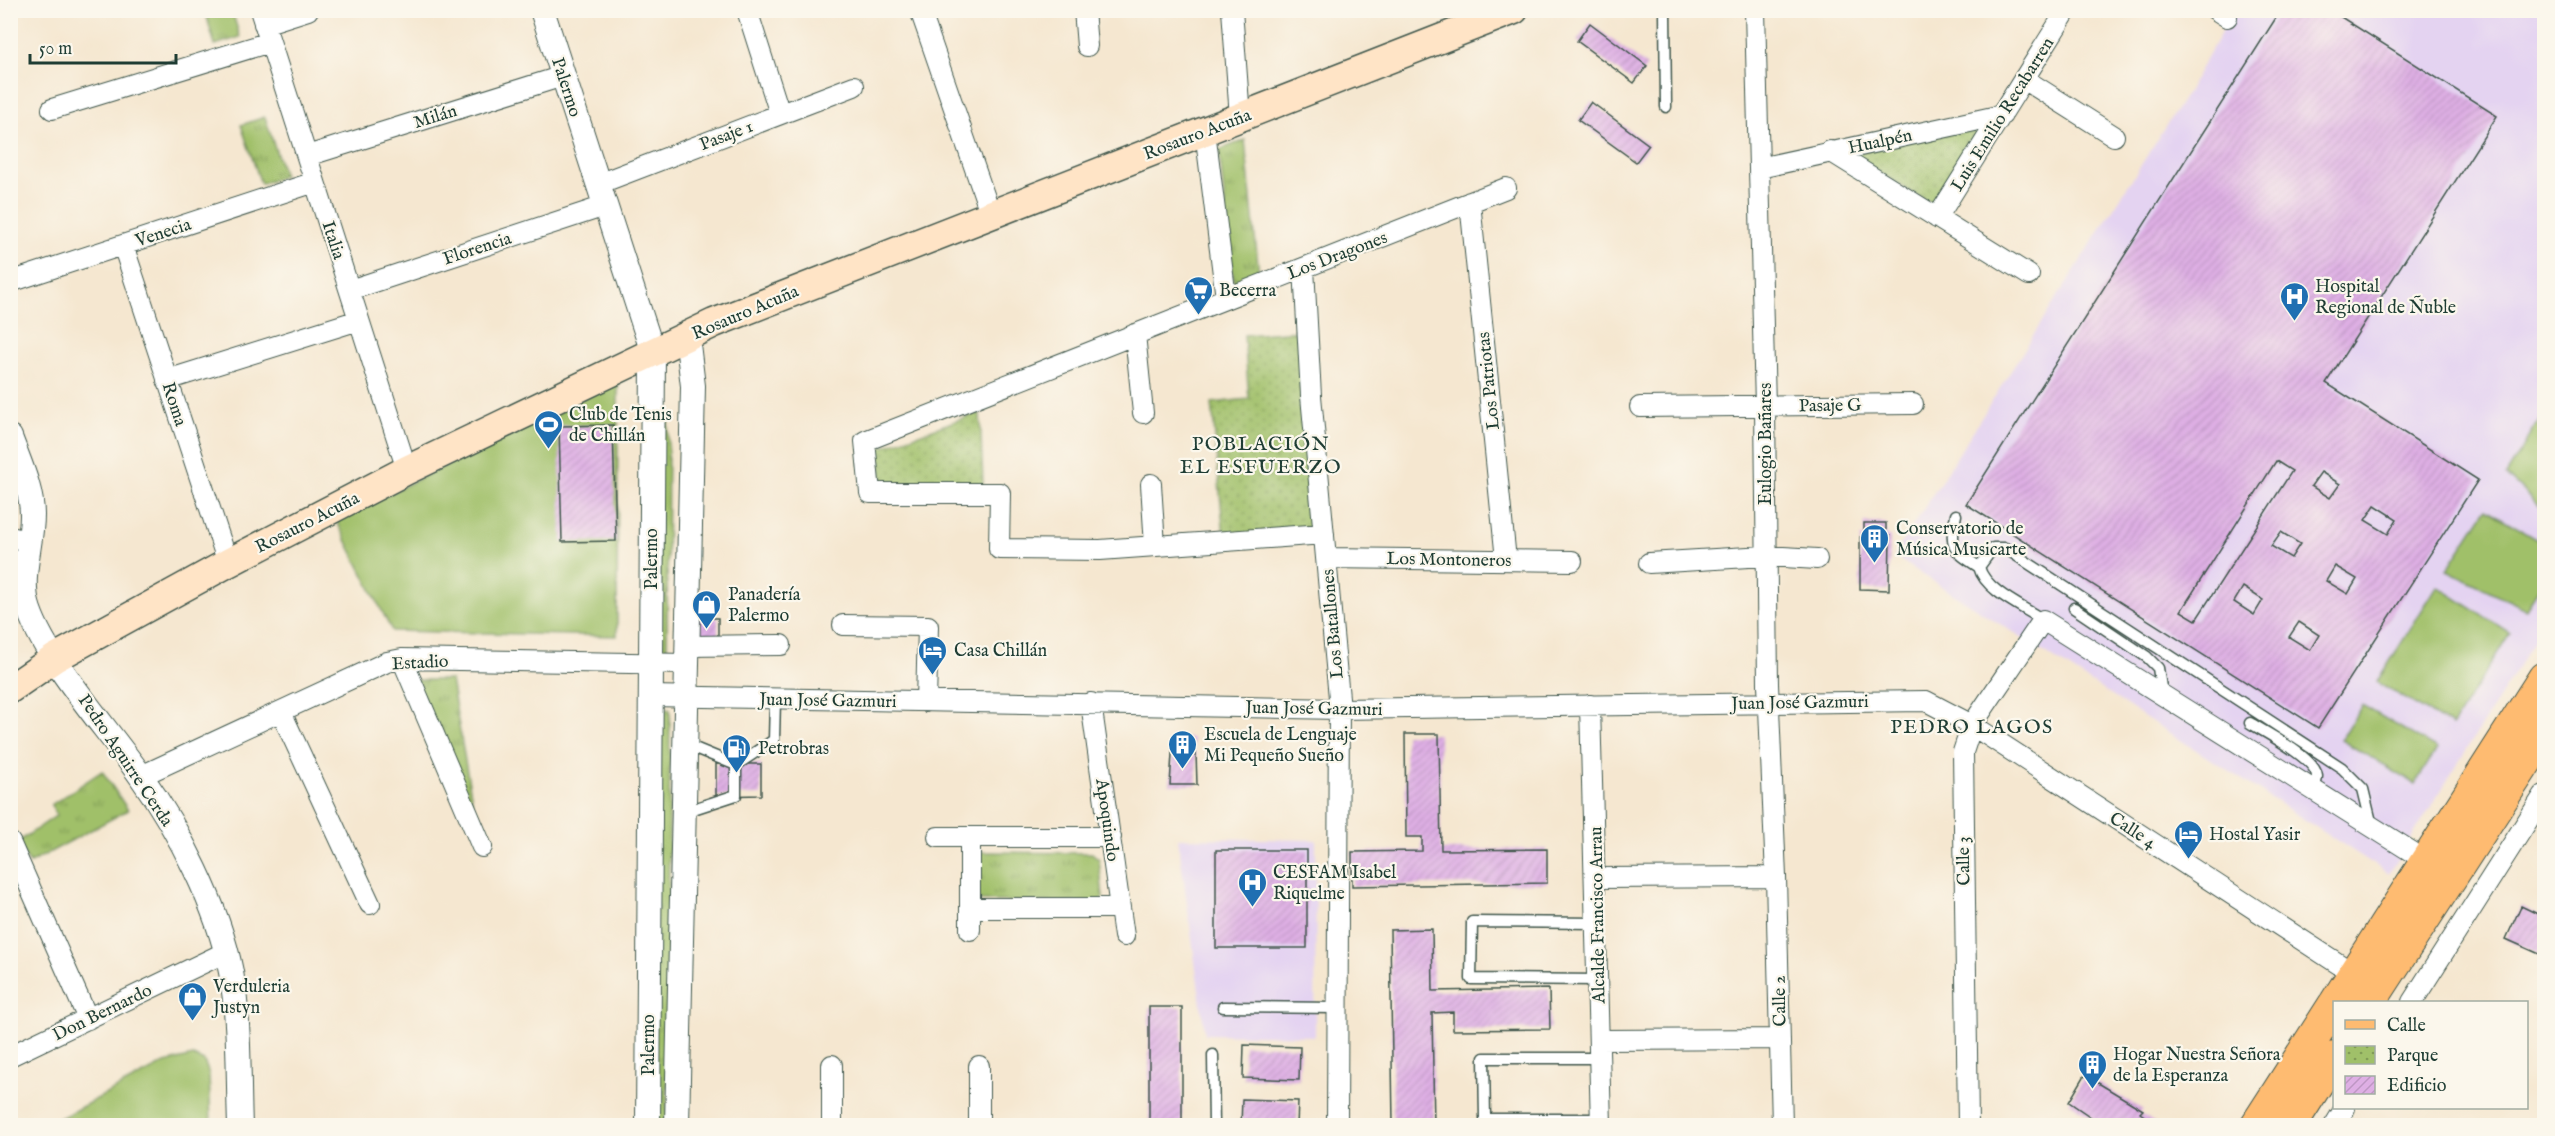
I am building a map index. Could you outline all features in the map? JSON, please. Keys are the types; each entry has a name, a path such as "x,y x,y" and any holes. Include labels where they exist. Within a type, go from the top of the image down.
{"main road":[{"name":"Rosauro Acuña","path":"10,689 55,658 228,563 407,470 742,311 1505,12"},
{"path":"2371,1001 2439,869 2544,678"},
{"path":"2337,1001 2544,734"},
{"path":"2256,1125 2333,1007"},
{"path":"2290,1125 2333,1059"}],"street":[{"path":"52,109 308,10"},
{"name":"Palermo","path":"542,10 653,353 648,1125"},
{"path":"747,10 780,114"},
{"path":"920,10 991,215"},
{"path":"1084,10 1087,46"},
{"path":"1232,10 1240,117"},
{"name":"Eulogio Bañares","path":"1755,10 1765,406 1769,702 1776,877"},
{"name":"Luis Emilio Recabarren","path":"1937,218 2067,10"},
{"name":"Italia","path":"265,26 407,470"},
{"name":"Milán","path":"307,156 563,75"},
{"path":"2024,79 2114,136"},
{"name":"Pasaje 1","path":"601,195 780,114 854,86"},
{"name":"Hualpén","path":"1759,168 2002,115"},
{"path":"1204,131 1226,298"},
{"path":"1830,152 2029,275"},
{"name":"Venecia","path":"10,282 315,182"},
{"name":"Los Dragones","path":"1155,546 1100,550 999,549 1000,493 870,493 865,441 1506,188"},
{"name":"Florencia","path":"350,290 601,195"},
{"name":"Los Patriotas","path":"1470,202 1506,560"},
{"name":"Roma","path":"123,245 228,563"},
{"name":"Los Batallones","path":"1304,268 1311,396 1339,710 1337,1125"},
{"path":"167,380 359,320"},
{"path":"1135,334 1143,413"},
{"name":"Palermo","path":"677,1125 693,386 687,336"},
{"name":"Pasaje G","path":"1640,407 1913,404"},
{"name":"Pedro Aguirre Cerda","path":"10,437 32,504 20,539 25,568 26,600 33,620 55,658 141,776 189,860 226,952 234,993 240,1125"},
{"path":"1151,484 1155,546 1324,534"},
{"path":"1649,563 1766,556 1817,559"},
{"name":"Los Montoneros","path":"1326,558 1572,561"},
{"path":"2043,620 2439,869"},
{"name":"Calle 3","path":"1968,1125 1961,763 1972,725 2043,620"},
{"path":"843,625 928,626 926,702"},
{"path":"687,655 781,645"},
{"name":"Estadio","path":"141,776 387,662 402,659 651,663 687,655"},
{"path":"402,659 482,847"},
{"name":"Juan José Gazmuri","path":"650,696 1339,710 1926,701 1972,725"},
{"name":"Apoquindo","path":"1091,704 1112,837 1124,936"},
{"name":"Alcalde Francisco Arrau","path":"1590,705 1597,878 1601,1122"},
{"path":"281,712 370,904"},
{"name":"Calle 4","path":"1972,725 2355,975"},
{"path":"2413,1001 2544,795"},
{"path":"938,837 1112,837"},
{"path":"970,837 970,930"},
{"path":"10,842 88,1019"},
{"path":"1597,878 1776,877"},
{"name":"Calle 2","path":"1776,877 1782,1125"},
{"path":"970,908 1120,908"},
{"name":"Don Bernardo","path":"10,1056 226,952"},
{"path":"1600,1049 1780,1040"},
{"path":"832,1065 832,1125"},
{"path":"979,1065 979,1125"},
{"path":"2334,1125 2344,1109"}],"lane":[{"path":"1665,10 1666,107"},
{"path":"1956,515 1951,538 1957,553 1979,567 1981,576 1994,588 2043,620"},
{"path":"1979,567 1993,548 2005,548 2343,768 2363,789 2372,826"},
{"path":"2074,608 2147,657 2158,668 2162,694"},
{"path":"736,765 774,740 775,699"},
{"path":"2250,723 2313,766 2317,774 2314,790"},
{"path":"685,744 736,765"},
{"path":"684,812 736,795 736,765"},
{"path":"1597,923 1472,922 1471,979 1598,980"},
{"path":"1223,1007 1338,1008"},
{"path":"1600,1049 1484,1058 1485,1119 1601,1122"},
{"path":"1214,1055 1214,1125"}],"shaded area":[{"name":"Hospital Regional de Ñuble","path":"2233,11 2544,11 2544,625 2389,874 1894,556 2191,86"},
{"name":"CESFAM Isabel Riquelme","path":"1178,838 1316,840 1315,1036 1205,1034"}],"green space":[{"path":"205,11 232,11 240,37 215,45"},
{"path":"265,117 284,176 261,184 241,125"},
{"path":"1988,125 1937,208 1848,153"},
{"path":"1245,140 1259,274 1234,284 1219,150"},
{"path":"1300,331 1317,530 1224,538 1212,403 1249,399 1244,335"},
{"name":"Club de Tenis de Chillán","path":"618,380 617,636 392,631 336,520"},
{"path":"652,412 668,412 667,648 651,648"},
{"path":"980,412 983,484 882,487 880,448"},
{"path":"2541,417 2544,419 2544,511 2506,475"},
{"path":"2486,509 2544,543 2544,580 2526,609 2447,570"},
{"path":"2437,586 2510,633 2452,726 2377,682"},
{"path":"415,680 451,680 475,818"},
{"path":"2362,705 2437,749 2415,784 2341,740"},
{"path":"652,709 670,709 667,1125 649,1126"},
{"path":"102,771 128,810 30,863 15,844 57,815 51,805"},
{"path":"980,852 1092,853 1099,859 1103,898 1097,903 980,901 974,876"},
{"path":"193,1056 204,1061 209,1074 211,1125 47,1125 165,1063"}],"building":[{"path":"2281,10 2330,10 2497,116 2326,383 2478,480 2318,728 1966,504","holes":["2276,461 2292,471 2196,620 2181,611","2321,472 2340,484 2330,498 2311,486","2375,505 2397,519 2388,534 2365,520","2281,532 2300,544 2291,558 2271,546","2335,566 2357,579 2348,594 2326,581","2243,587 2263,600 2254,615 2234,602","2299,622 2319,635 2310,650 2289,637"]},
{"path":"1590,23 1647,66 1634,83 1577,41"},
{"path":"1591,102 1649,145 1636,162 1578,120"},
{"path":"613,425 616,541 562,542 559,426"},
{"name":"Conservatorio de Música Musicarte","path":"1864,523 1886,523 1886,536 1890,536 1889,590 1860,589 1860,537 1864,537"},
{"name":"Panadería Palermo","path":"697,618 718,618 718,640 697,640"},
{"path":"1405,734 1439,734 1441,850 1547,849 1547,883 1352,886 1352,852 1422,851 1422,837 1406,837"},
{"name":"Escuela de Lenguaje Mi Pequeño Sueño","path":"1173,738 1193,738 1193,753 1196,752 1197,785 1170,785"},
{"path":"716,764 761,764 761,795 716,796"},
{"path":"1216,850 1307,850 1307,948 1216,948"},
{"path":"2521,906 2544,917 2544,956 2506,939"},
{"path":"1432,929 1433,991 1549,989 1550,1029 1453,1030 1453,1012 1432,1013 1434,1126 1393,1124 1390,930"},
{"path":"1149,1007 1182,1007 1182,1126 1149,1126"},
{"path":"1244,1045 1300,1047 1299,1080 1243,1078"},
{"name":"Hogar Nuestra Señora de la Esperanza","path":"2085,1075 2143,1110 2140,1113 2159,1126 2104,1126 2069,1102"},
{"path":"1242,1099 1298,1101 1297,1126 1241,1126"}],"place":[{"name":"Becerra","path":"1198,316"},
{"name":"Hospital Regional de Ñuble","path":"2294,322"},
{"name":"Club de Tenis de Chillán","path":"548,450"},
{"name":"Conservatorio de Música Musicarte","path":"1875,564"},
{"name":"Panadería Palermo","path":"707,630"},
{"name":"Casa Chillán","path":"933,676"},
{"name":"Escuela de Lenguaje Mi Pequeño Sueño","path":"1183,770"},
{"name":"Petrobras","path":"737,774"},
{"name":"Hostal Yasir","path":"2188,860"},
{"name":"CESFAM Isabel Riquelme","path":"1252,908"},
{"name":"Verduleria Justyn","path":"192,1022"},
{"name":"Hogar Nuestra Señora de la Esperanza","path":"2092,1090"}],"district":[{"name":"POBLACIÓN EL ESFUERZO","path":"1261,454"},
{"name":"PEDRO LAGOS","path":"1972,726"}]}
